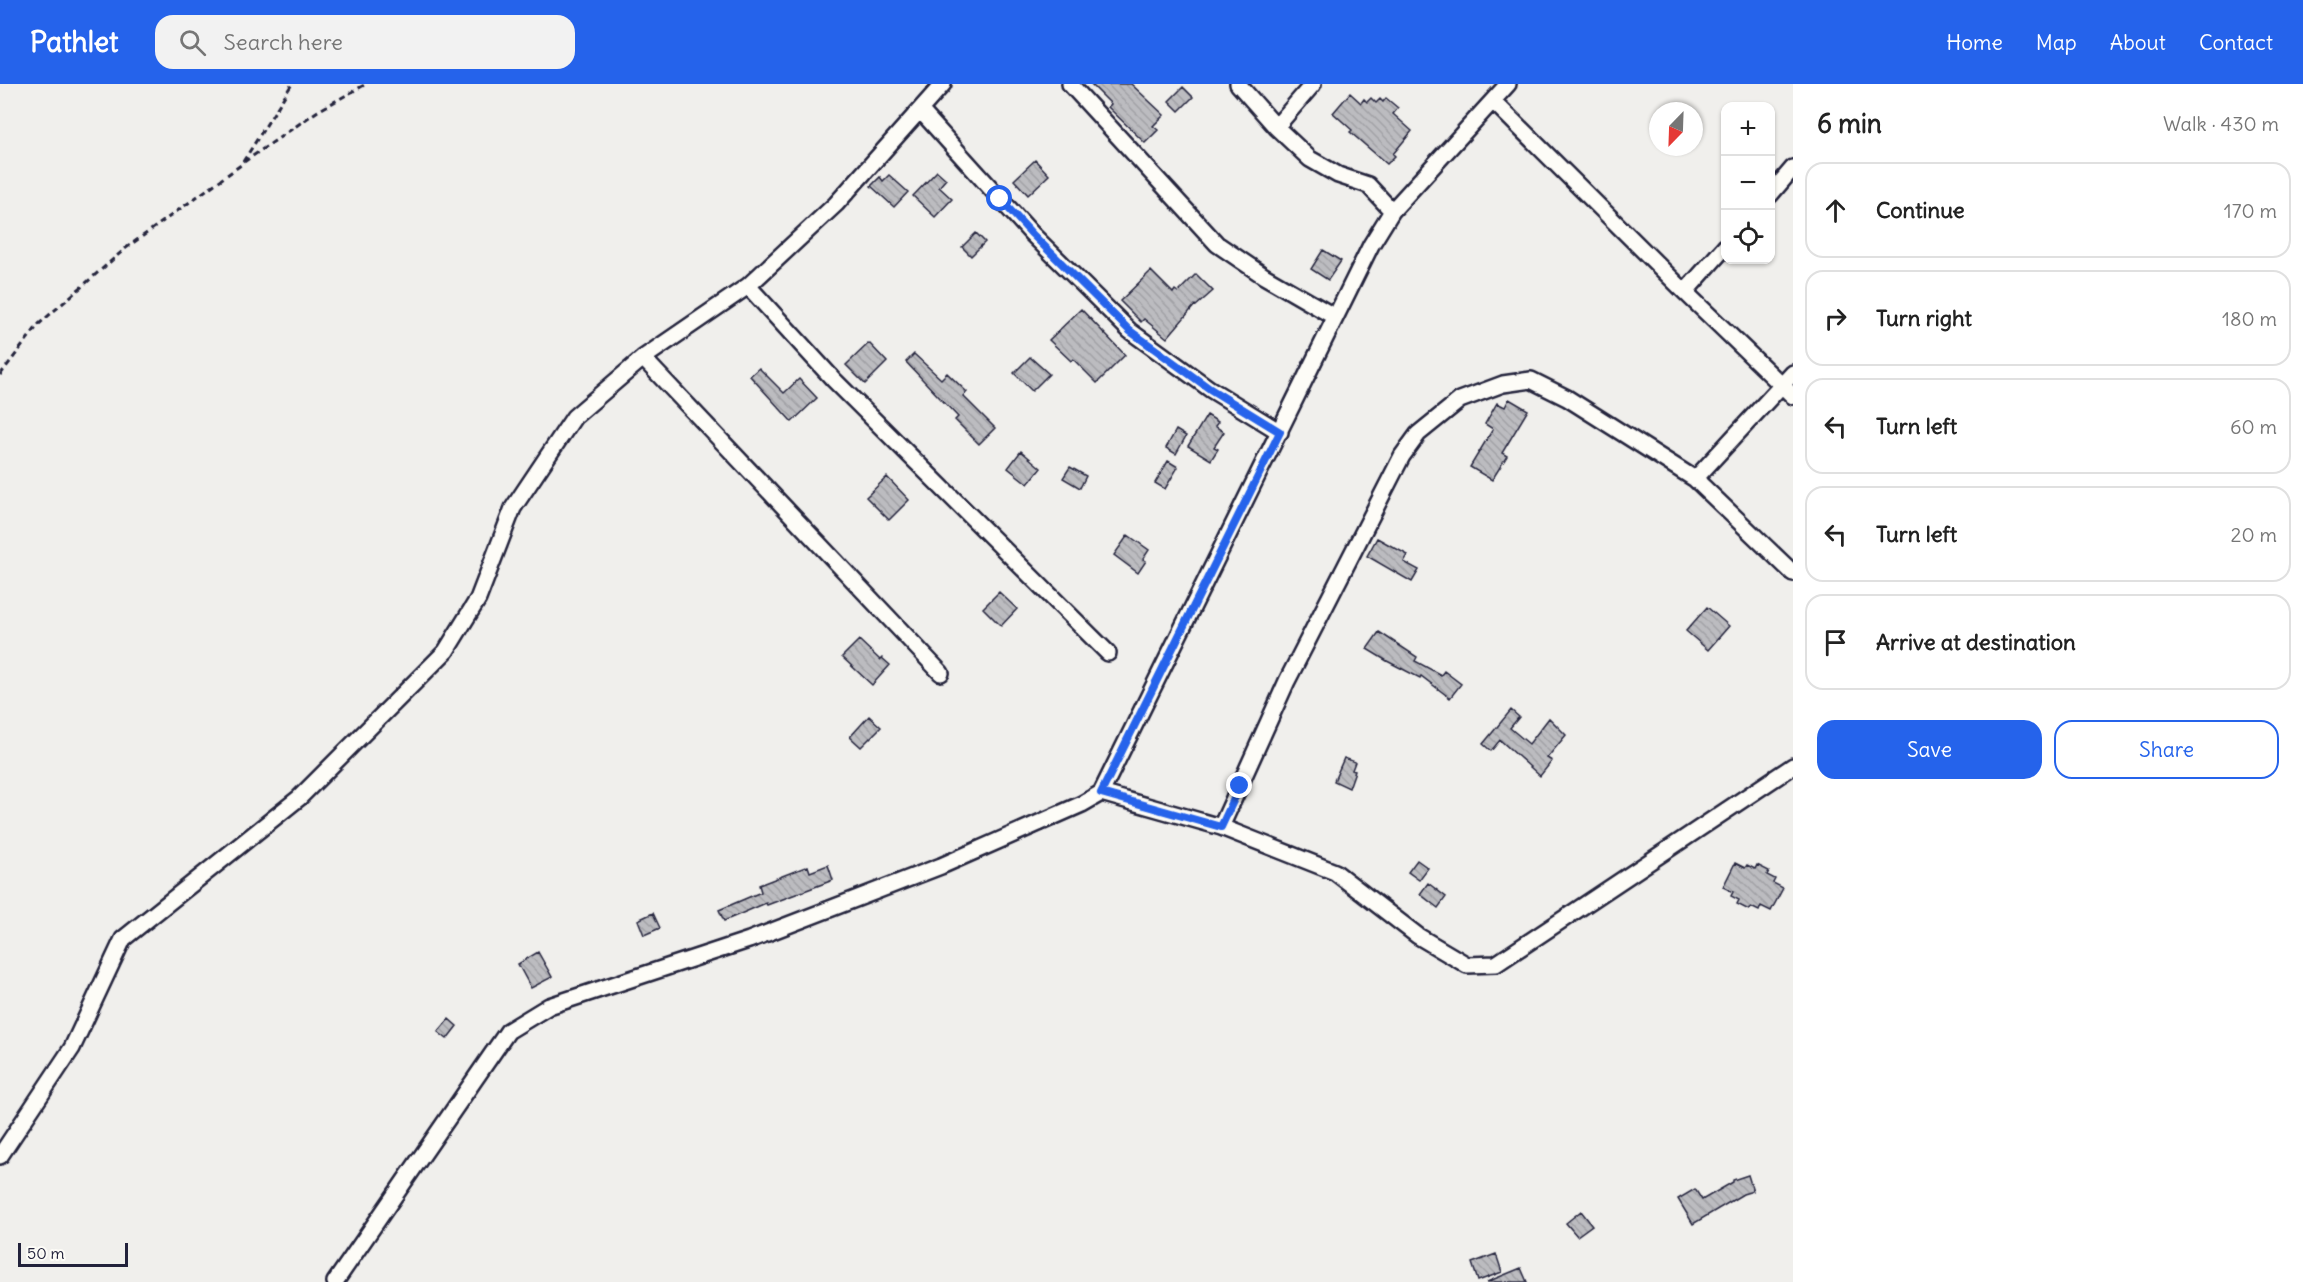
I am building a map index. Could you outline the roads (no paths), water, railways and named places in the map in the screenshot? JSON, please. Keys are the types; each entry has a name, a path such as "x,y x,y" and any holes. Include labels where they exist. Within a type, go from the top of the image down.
{"street":[{"path":"0,1156 72,1048 123,939 298,798 446,651 477,598 513,508 574,417 643,358 748,286 836,204 944,84"},
{"path":"1070,84 1217,243 1264,276 1335,317"},
{"path":"1238,84 1276,127 1310,159 1338,175 1368,185 1392,211"},
{"path":"1276,127 1313,84"},
{"path":"335,1282 508,1031 549,1006 748,940 941,867 1082,804 1101,793 1371,245 1392,211 1508,84"},
{"path":"1493,101 1685,292 1788,390"},
{"path":"921,111 1032,234 1130,331 1210,389 1280,432"},
{"path":"1775,189 1793,168"},
{"path":"1685,292 1721,251"},
{"path":"748,286 834,380 1108,653"},
{"path":"643,358 941,673"},
{"path":"1695,479 1788,390 1793,373"},
{"path":"1221,827 1287,681 1402,456 1418,434 1460,400 1503,384 1531,380 1568,398 1695,479 1793,573"},
{"path":"1101,793 1221,827 1335,872 1418,936 1467,964 1496,964 1793,766"}]}
